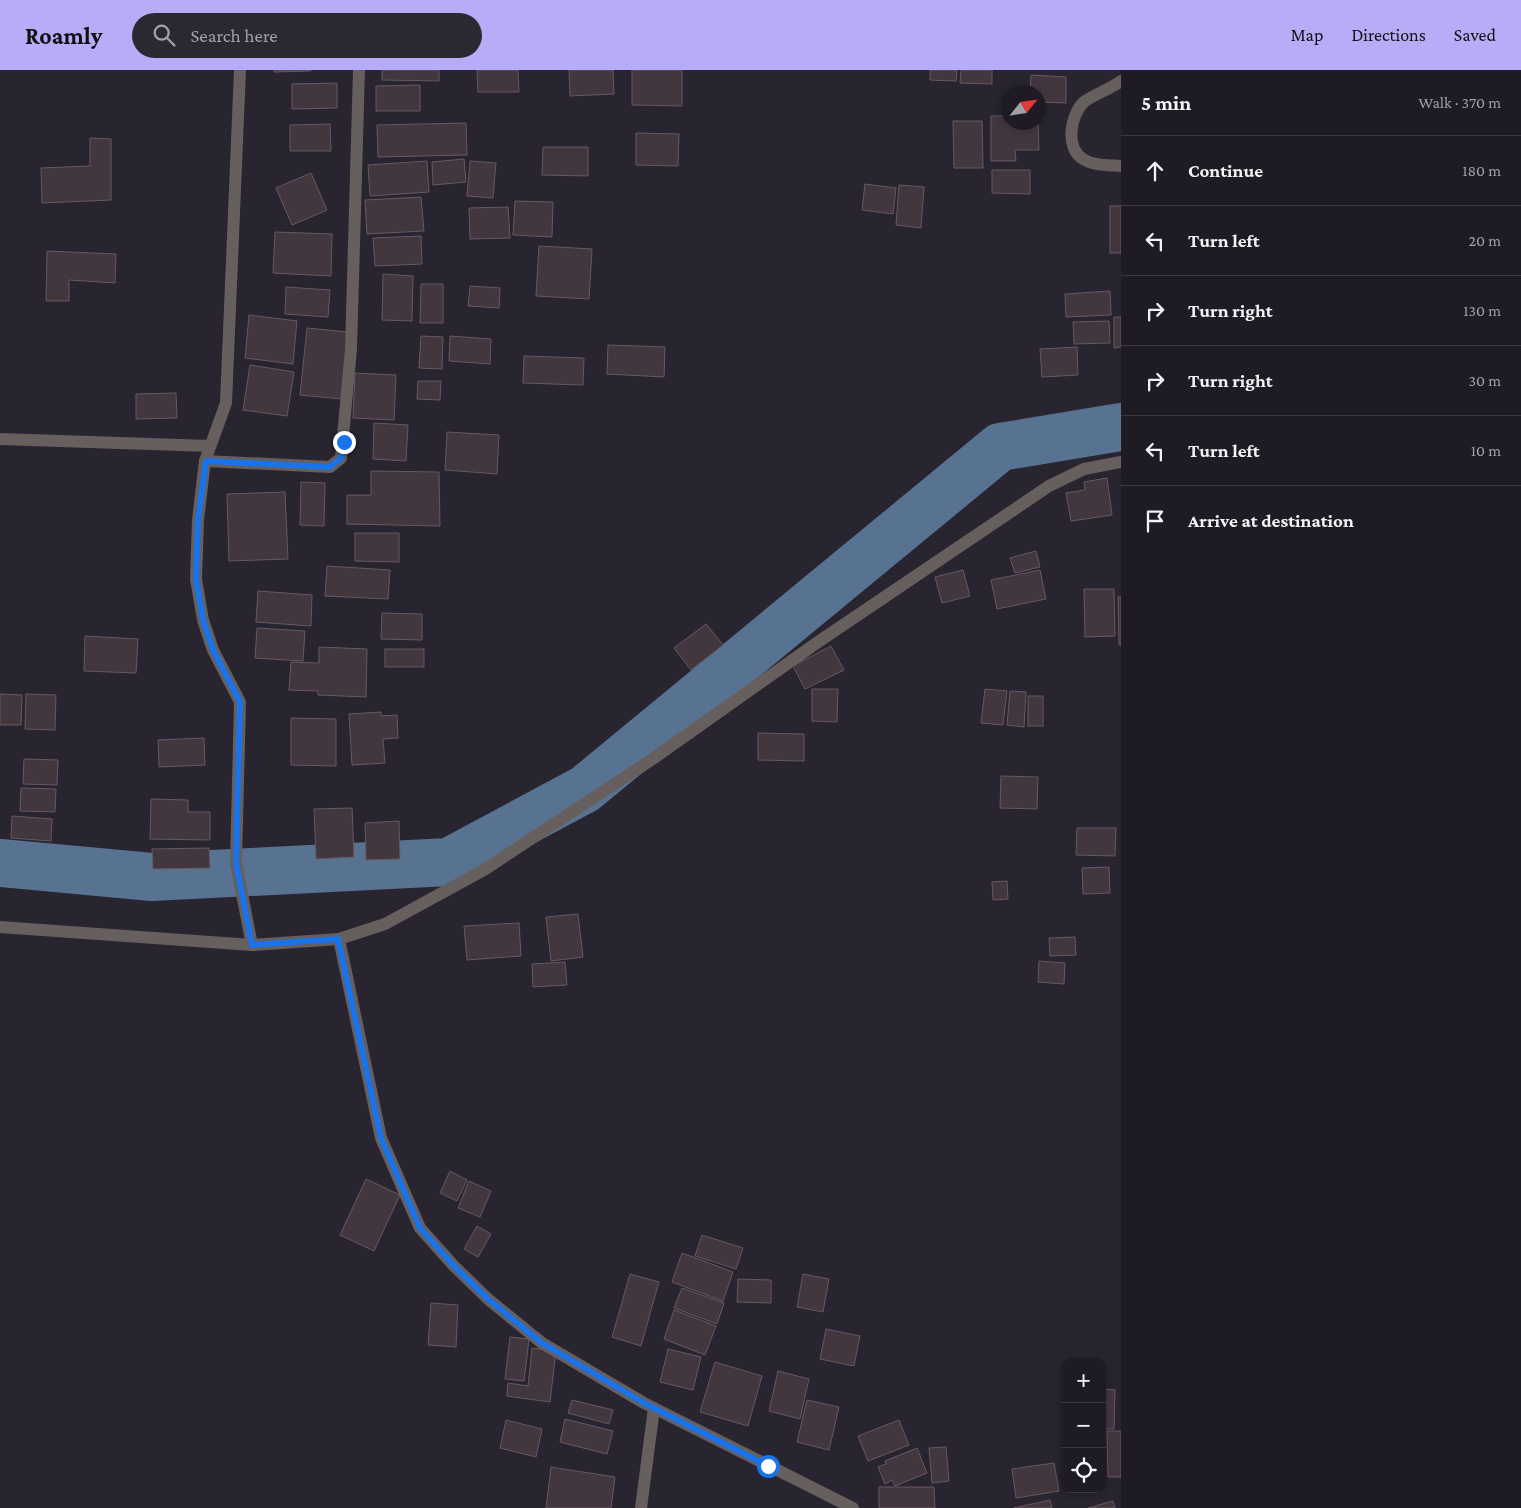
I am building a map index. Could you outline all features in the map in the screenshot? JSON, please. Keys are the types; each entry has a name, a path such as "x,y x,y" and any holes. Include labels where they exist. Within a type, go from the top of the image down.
{"street":[{"path":"240,70 226,403 206,461 198,520 196,579 203,620 213,650 240,702 236,863 252,945"},
{"path":"206,461 330,467 341,458 351,349 359,70"},
{"path":"1121,81 1109,90 1084,101 1075,114 1072,130 1074,150 1081,158 1093,164 1121,166"},
{"path":"0,439 210,446"},
{"path":"0,927 252,945 338,939 385,924 484,870 654,758 818,642 1049,486 1084,469 1121,462"},
{"path":"338,939 381,1138 420,1228 454,1266 488,1299 542,1343 654,1408 853,1508"},
{"path":"641,1508 654,1408"}],"building":[{"path":"274,70 311,70 311,71 274,72"},
{"path":"382,70 439,70 439,81 382,80"},
{"path":"477,70 518,70 519,92 478,92"},
{"path":"569,70 613,70 614,94 570,96"},
{"path":"632,70 682,70 682,106 632,105"},
{"path":"930,70 957,70 956,81 930,80"},
{"path":"961,70 992,70 992,84 960,83"},
{"path":"1031,75 1066,77 1066,103 1046,102 1046,85 1030,85"},
{"path":"337,83 337,108 292,109 292,84"},
{"path":"420,85 420,111 376,111 376,86"},
{"path":"991,116 1001,116 1001,130 1038,130 1039,150 1015,150 1016,161 991,161"},
{"path":"953,121 982,121 983,168 954,168"},
{"path":"466,123 467,155 378,157 377,125"},
{"path":"330,124 331,151 290,151 290,125"},
{"path":"636,133 679,134 678,166 636,165"},
{"path":"90,138 111,139 111,200 42,203 41,168 90,166"},
{"path":"543,147 588,147 588,176 542,175"},
{"path":"464,159 466,182 433,185 432,162"},
{"path":"427,161 429,192 370,196 368,165"},
{"path":"470,161 496,163 493,198 467,196"},
{"path":"992,170 1030,170 1030,194 992,193"},
{"path":"311,173 327,210 292,225 276,188"},
{"path":"865,184 896,188 893,214 862,210"},
{"path":"899,185 924,187 921,228 896,225"},
{"path":"421,197 424,231 367,234 365,200"},
{"path":"515,201 553,202 552,237 513,235"},
{"path":"1110,206 1121,206 1121,253 1110,253"},
{"path":"508,207 510,238 470,239 469,208"},
{"path":"275,232 332,234 331,276 273,273"},
{"path":"421,236 422,264 375,266 373,238"},
{"path":"539,246 592,249 589,299 536,296"},
{"path":"47,251 116,254 115,283 69,280 69,301 46,301"},
{"path":"383,274 413,276 412,321 382,320"},
{"path":"421,284 443,284 443,323 420,323"},
{"path":"470,286 500,288 499,308 468,306"},
{"path":"286,287 330,290 328,317 285,314"},
{"path":"1110,291 1111,315 1066,317 1065,294"},
{"path":"249,315 297,321 293,364 245,358"},
{"path":"1114,317 1121,317 1121,347 1114,348"},
{"path":"1109,321 1110,343 1074,344 1073,322"},
{"path":"307,328 348,332 342,399 300,395"},
{"path":"421,336 443,337 442,369 419,368"},
{"path":"450,336 491,339 490,364 449,361"},
{"path":"608,345 665,347 664,377 607,374"},
{"path":"1077,347 1078,375 1042,377 1040,349"},
{"path":"524,356 584,358 583,385 523,383"},
{"path":"250,365 294,372 287,416 243,410"},
{"path":"355,373 396,375 394,420 353,418"},
{"path":"418,381 441,381 440,400 417,399"},
{"path":"176,393 177,418 136,419 136,394"},
{"path":"374,423 408,425 406,461 373,459"},
{"path":"447,432 499,435 497,474 445,470"},
{"path":"371,471 439,472 440,526 347,524 347,495 371,495"},
{"path":"1107,478 1112,515 1071,521 1066,493 1085,490 1084,482"},
{"path":"301,482 325,483 324,526 300,525"},
{"path":"285,492 288,559 229,561 227,494"},
{"path":"355,533 399,533 399,562 355,561"},
{"path":"1036,551 1040,567 1015,573 1010,558"},
{"path":"327,566 390,570 388,599 325,596"},
{"path":"963,570 970,596 942,603 935,577"},
{"path":"1040,570 1046,599 997,609 991,580"},
{"path":"1084,589 1114,589 1115,636 1085,637"},
{"path":"258,591 312,595 311,626 256,622"},
{"path":"1118,597 1121,597 1121,645 1119,645"},
{"path":"382,613 422,614 422,640 381,639"},
{"path":"706,624 723,645 691,670 674,648"},
{"path":"257,628 305,631 303,661 255,658"},
{"path":"85,636 138,639 136,673 84,671"},
{"path":"831,646 844,670 805,689 793,666"},
{"path":"319,647 367,649 366,697 318,695 318,691 289,690 291,662 319,663"},
{"path":"385,649 424,649 424,667 385,667"},
{"path":"812,689 838,689 837,722 812,721"},
{"path":"985,689 1007,691 1003,725 981,723"},
{"path":"1010,691 1026,692 1024,727 1007,725"},
{"path":"0,694 22,695 21,725 0,725"},
{"path":"26,694 56,695 55,730 25,729"},
{"path":"1028,696 1043,696 1043,726 1028,726"},
{"path":"381,712 381,716 397,715 398,738 383,739 385,763 352,765 349,714"},
{"path":"291,718 336,719 336,766 291,765"},
{"path":"758,733 804,734 804,761 758,760"},
{"path":"204,738 205,765 159,767 158,740"},
{"path":"24,759 58,760 57,785 23,784"},
{"path":"1001,776 1038,777 1037,809 1000,808"},
{"path":"21,788 56,789 55,812 20,811"},
{"path":"151,799 188,800 188,812 210,812 210,840 150,839"},
{"path":"352,808 354,857 316,859 314,809"},
{"path":"12,816 52,819 51,841 11,838"},
{"path":"399,821 400,859 366,860 365,823"},
{"path":"1077,828 1116,828 1115,856 1076,855"},
{"path":"209,848 210,868 153,869 152,849"},
{"path":"1109,867 1110,893 1083,894 1082,868"},
{"path":"1007,881 1008,899 993,900 992,882"},
{"path":"578,914 583,957 551,961 546,917"},
{"path":"519,923 521,956 467,960 464,926"},
{"path":"1075,937 1076,955 1050,956 1049,938"},
{"path":"1039,961 1065,963 1064,984 1038,982"},
{"path":"565,962 567,985 533,987 532,964"},
{"path":"450,1171 467,1180 457,1201 440,1193"},
{"path":"366,1179 400,1195 374,1251 340,1235"},
{"path":"469,1181 491,1191 480,1217 458,1208"},
{"path":"477,1226 491,1234 478,1257 464,1249"},
{"path":"702,1235 743,1248 736,1269 695,1256"},
{"path":"682,1253 733,1272 723,1301 672,1282"},
{"path":"630,1274 659,1282 641,1346 612,1337"},
{"path":"803,1274 829,1279 823,1312 797,1307"},
{"path":"738,1279 771,1280 771,1303 737,1302"},
{"path":"682,1288 724,1303 717,1324 674,1308"},
{"path":"431,1303 458,1305 456,1347 428,1345"},
{"path":"674,1310 716,1326 705,1355 664,1339"},
{"path":"826,1329 860,1336 854,1366 820,1359"},
{"path":"510,1337 529,1339 524,1381 505,1379"},
{"path":"532,1348 556,1351 550,1402 507,1396 508,1383 528,1386"},
{"path":"668,1349 701,1357 693,1390 660,1382"},
{"path":"715,1362 762,1376 748,1426 700,1412"},
{"path":"778,1371 809,1379 800,1419 769,1411"},
{"path":"1106,1389 1115,1390 1114,1429 1106,1429"},
{"path":"572,1400 613,1410 609,1424 568,1413"},
{"path":"807,1400 839,1407 829,1450 797,1442"},
{"path":"565,1419 613,1431 607,1454 560,1442"},
{"path":"506,1420 542,1429 536,1457 500,1448"},
{"path":"899,1420 909,1445 868,1461 858,1436"},
{"path":"1107,1431 1121,1431 1121,1477 1108,1477"},
{"path":"946,1447 949,1481 932,1483 929,1448"},
{"path":"917,1448 927,1473 895,1486 892,1480 885,1484 878,1467 886,1464 885,1461"},
{"path":"1054,1463 1059,1491 1016,1498 1012,1469"},
{"path":"551,1467 615,1477 611,1508 546,1508"},
{"path":"879,1487 934,1487 935,1508 879,1508"},
{"path":"1050,1500 1052,1508 1014,1508"},
{"path":"1113,1501 1115,1508 1088,1508"}],"waterway":[{"path":"0,863 152,877 449,862 585,789 1000,447 1121,427"}],"route":[{"path":"344,442 341,458 330,467 206,461 198,520 196,579 203,620 213,650 240,702 236,863 252,945 338,939 381,1138 420,1228 454,1266 488,1299 542,1343 644,1403 768,1466"}]}
